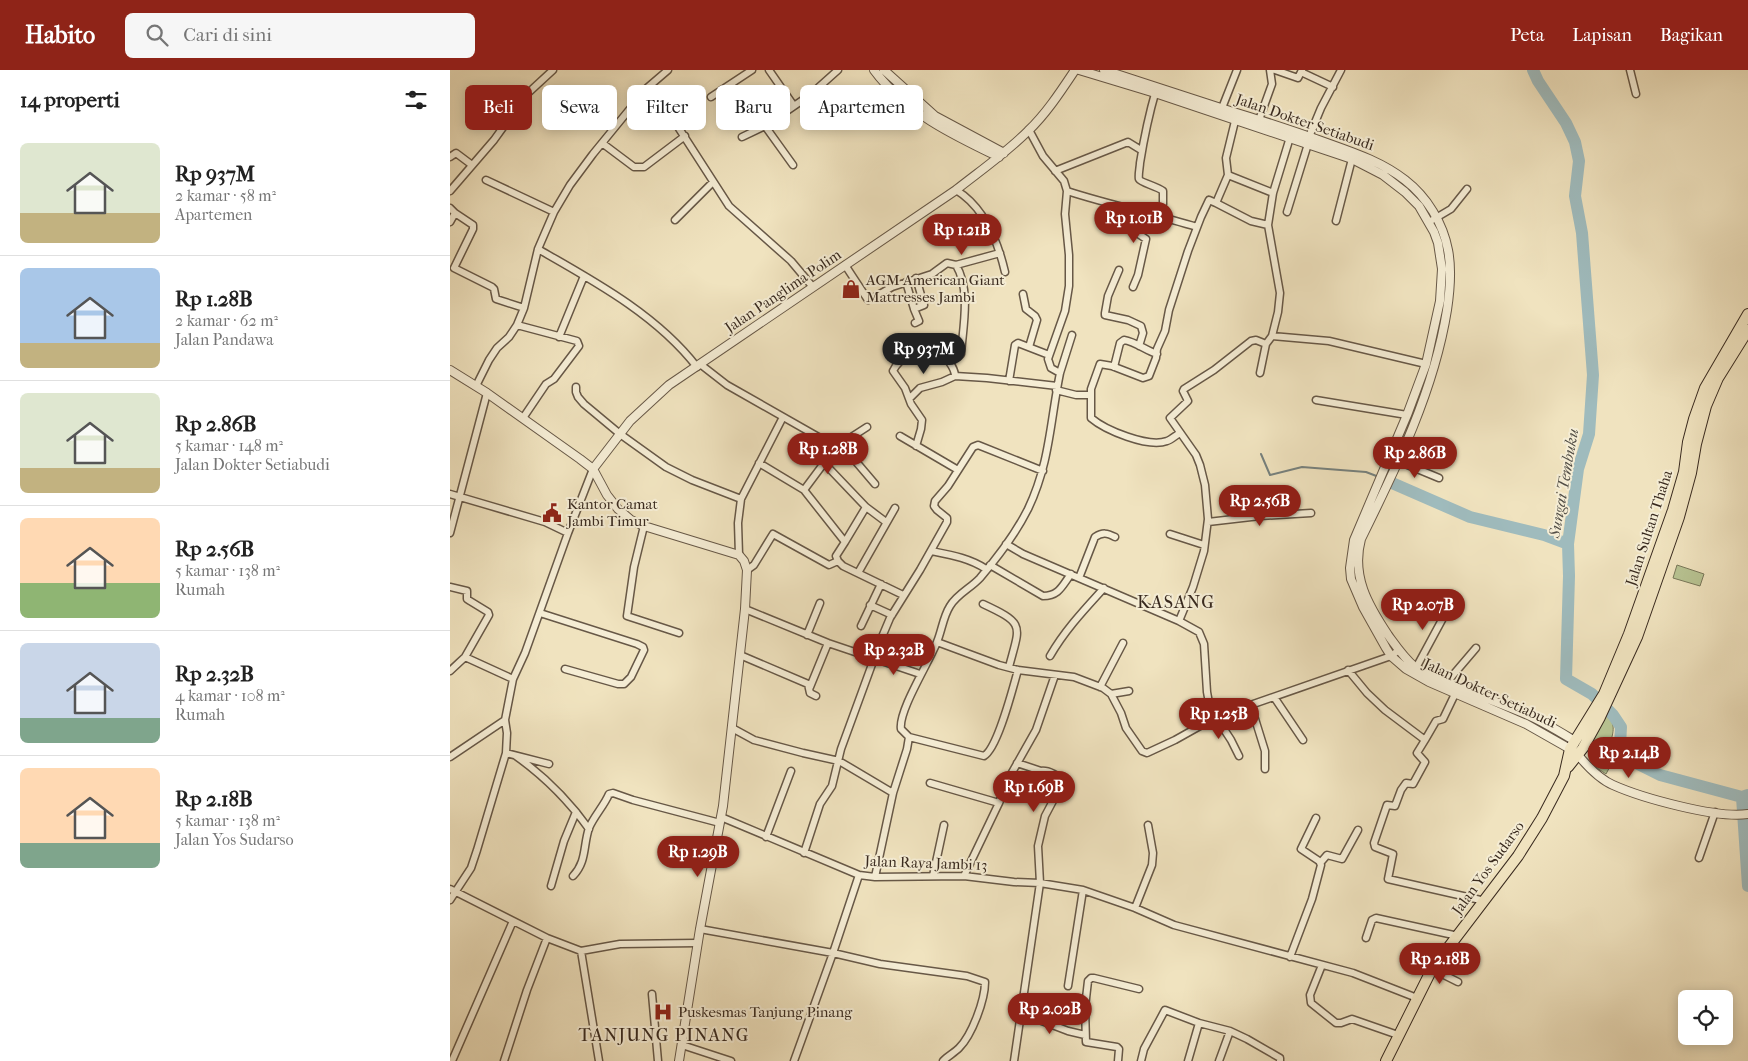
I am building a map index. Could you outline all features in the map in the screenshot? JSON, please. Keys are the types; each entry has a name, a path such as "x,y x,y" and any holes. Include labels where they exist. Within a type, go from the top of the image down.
{"highway":[{"name":"Jalan Sultan Thaha","path":"1577,748 1607,695 1633,636 1670,522 1682,494 1688,442 1699,403 1711,374 1737,339 1748,314"},
{"name":"Jalan Sultan Thaha","path":"1737,339 1748,330"},
{"name":"Jalan Yos Sudarso","path":"1386,1061 1432,969 1518,856 1542,818 1577,748"}],"street":[{"path":"450,191 494,140 527,94 553,70"},
{"path":"650,85 668,70"},
{"path":"711,97 752,70"},
{"path":"769,70 794,106"},
{"path":"790,109 810,95 838,70"},
{"path":"874,70 888,85"},
{"path":"884,70 900,85"},
{"name":"Jalan Panglima Polim","path":"593,469 630,421 669,385 812,286 956,190 1001,155 1029,130 1062,91 1075,70"},
{"path":"1079,70 1156,90 1235,121 1291,135 1273,193 1268,226 1280,292 1278,312 1272,336 1266,344 1260,373"},
{"name":"Jalan Dokter Setiabudi","path":"1104,70 1156,90 1259,120 1291,135 1381,165 1407,181 1438,218 1446,240 1450,268 1449,296 1436,359 1424,396 1398,461 1355,548"},
{"path":"1222,108 1237,70"},
{"path":"1259,120 1272,84 1270,70"},
{"path":"1275,70 1298,78 1302,71 1333,87"},
{"path":"1287,212 1308,141 1321,108 1342,70"},
{"path":"1630,70 1636,94"},
{"path":"1156,90 1141,150 1139,179 1142,182 1158,186 1163,191 1163,204 1160,216"},
{"path":"923,105 947,127"},
{"path":"476,386 497,348 509,337 517,325 524,308 538,249 554,212 570,185 627,112"},
{"path":"923,116 931,122 947,127 1001,155"},
{"path":"1216,203 1228,175 1226,158 1235,121"},
{"path":"681,130 729,206 791,261 812,286"},
{"path":"742,137 757,130"},
{"path":"768,130 794,165"},
{"path":"1029,130 1043,156 1064,181 1067,191 1065,214 1070,255 1067,299 1048,364 1060,373"},
{"path":"602,143 634,168 644,167 685,136"},
{"path":"1055,171 1128,142 1141,150"},
{"path":"450,157 456,153 472,165"},
{"path":"1336,221 1353,156"},
{"name":"Jalan Dokter Setiabudi","path":"1353,156 1396,184 1413,200 1429,222 1438,243 1442,283 1440,301 1426,364 1355,548 1350,568 1351,579 1391,656 1415,675 1456,694 1528,720"},
{"path":"1228,175 1273,193"},
{"path":"486,180 554,212"},
{"path":"675,220 713,182"},
{"path":"1429,222 1451,209 1467,189"},
{"path":"956,190 972,203 982,216 1000,253 1005,272"},
{"path":"1067,191 1197,227"},
{"path":"1180,433 1166,442 1138,440 1117,434 1091,418 1091,389 1100,364 1146,378 1150,373 1197,227 1209,200 1251,221 1268,226"},
{"path":"1133,287 1138,275 1146,239 1134,231 1138,210"},
{"path":"450,222 453,211 472,225 473,229 454,268 492,287 496,299 524,308"},
{"path":"538,249 584,276 637,311 698,366 727,385 839,446 875,484"},
{"path":"846,265 868,300 892,287 932,274 947,263 956,265 1000,253"},
{"path":"947,359 958,357 961,354 965,296 956,265"},
{"path":"1119,270 1108,296 1104,313 1105,315 1134,322 1141,326 1143,333 1139,346"},
{"path":"558,337 584,276"},
{"path":"914,309 924,305 916,278"},
{"path":"906,282 919,321 915,323"},
{"path":"1022,294 1026,309 1037,320 1029,346"},
{"path":"517,325 577,341 579,346 554,379 546,384 523,418"},
{"path":"1018,670 1008,704 989,753 984,756 909,737 901,729 920,674 937,642 950,606 980,578 1006,544 1027,510 1043,471 1060,373 1072,335"},
{"path":"1272,336 1329,341 1426,364"},
{"path":"1114,367 1121,341 1124,340 1130,340 1147,351 1156,354"},
{"path":"1179,621 1193,587 1208,522 1205,485 1200,464 1170,417 1188,401 1183,392 1184,390 1214,370 1251,340 1266,344"},
{"path":"1009,381 1015,345 1018,343 1049,356"},
{"path":"916,446 922,420 895,376 893,371 895,366 926,344 932,344 936,346 954,368 955,376"},
{"path":"450,370 487,393 593,469 618,509 631,520 644,526 739,555 748,570 721,820 697,943 679,1061"},
{"path":"910,398 920,388 955,376 1009,381 1057,388 1076,395 1091,395"},
{"path":"576,387 578,397 620,434 666,467 692,480 741,499"},
{"path":"450,534 487,393"},
{"path":"1316,400 1407,416"},
{"path":"739,555 738,523 741,499 783,417"},
{"path":"804,490 839,446 866,427"},
{"path":"900,436 958,470"},
{"path":"804,853 820,804 832,786 841,748 892,615 947,522 944,514 934,506 935,501 948,486 973,447 978,445 1043,471"},
{"path":"1398,461 1439,478"},
{"path":"759,463 804,490 845,542"},
{"path":"824,463 866,508 886,522"},
{"path":"450,900 453,891 471,868 506,753 507,733 505,720 513,680 526,653 568,533 593,469"},
{"path":"450,494 545,522 568,533"},
{"path":"866,508 836,556 838,562 903,595"},
{"path":"858,573 894,508"},
{"path":"1208,522 1311,513"},
{"path":"644,526 634,567 627,616 679,633"},
{"path":"1079,578 1095,537 1101,533 1115,537"},
{"path":"748,570 754,566 773,534 829,565 838,562"},
{"path":"1170,534 1204,545"},
{"path":"1006,544 1023,554 1196,630 1201,635 1204,644 1207,692 1214,718 1231,740 1239,756"},
{"path":"930,551 960,557 988,567 1043,596 1056,594 1071,574"},
{"path":"860,626 881,584"},
{"path":"450,588 468,591 467,598 488,612 489,615 465,657 450,671"},
{"path":"1050,656 1074,620 1104,588"},
{"path":"807,636 820,603"},
{"path":"983,604 1011,618 1017,626 1017,638 1009,667"},
{"path":"870,605 892,615"},
{"name":"Jalan Dokter Setiabudi","path":"1365,605 1399,650 1416,668 1528,720 1577,748 1602,779 1613,785 1676,805 1730,815 1747,814"},
{"path":"1416,668 1450,605"},
{"path":"745,609 807,636 920,674"},
{"path":"540,613 638,644 644,650 631,676 624,684 565,669"},
{"path":"937,642 1018,670 1074,677 1100,687 1111,694 1126,728 1142,751 1147,753 1214,718 1391,656 1399,650"},
{"path":"816,696 810,693 810,687 828,643"},
{"path":"1100,687 1123,643"},
{"path":"1448,682 1476,648"},
{"path":"740,655 808,684 810,687"},
{"path":"465,657 513,680"},
{"path":"1348,670 1367,693 1425,740"},
{"path":"964,876 1017,763 1039,724 1055,675"},
{"path":"1111,694 1129,691"},
{"path":"1456,694 1442,719 1436,721 1417,753 1425,762 1413,784 1406,783 1394,807 1387,805 1374,846 1393,854 1389,880 1485,901"},
{"path":"1274,697 1304,740"},
{"path":"1251,706 1265,751 1265,769"},
{"path":"450,757 505,720"},
{"path":"732,728 754,740 839,761 893,793"},
{"path":"875,877 893,793 909,737"},
{"path":"506,753 549,764"},
{"path":"516,756 540,775 576,812 589,829 583,863 574,876"},
{"path":"1014,1061 1040,883 1038,855 1043,824 1045,816 1063,782 1061,778 1045,770 1041,771 1017,763"},
{"path":"766,837 791,771"},
{"path":"930,783 999,803"},
{"name":"Jalan Raya Jambi 13","path":"589,829 609,794 613,793 721,820 859,875 875,877 964,876 1040,883 1083,890 1135,908 1174,925 1353,973 1417,998"},
{"path":"551,886 564,840 576,812"},
{"path":"1699,858 1715,812"},
{"path":"1316,818 1301,849 1321,862"},
{"path":"933,876 944,825"},
{"path":"1135,908 1152,865 1153,853 1148,825"},
{"path":"1290,957 1312,899 1321,862 1327,855 1342,859 1358,830"},
{"path":"794,1061 859,875"},
{"path":"1068,986 1083,890"},
{"path":"453,891 547,938 581,951 620,944 697,943"},
{"path":"1366,938 1372,920 1376,918 1458,936"},
{"path":"452,1061 513,922"},
{"path":"700,929 833,953 880,964 967,976 985,982 982,999 971,1030 959,1048 943,1061"},
{"path":"504,1061 526,990 547,938"},
{"path":"581,951 599,1061"},
{"path":"1322,965 1310,994 1310,1000 1315,1007 1336,1023 1352,1019 1398,1035"},
{"path":"1432,969 1458,982"},
{"path":"1118,1061 1119,1049 1117,1047 1087,1043 1085,1007 1089,979 1094,978 1139,989"},
{"path":"652,994 658,1061"},
{"path":"1141,1061 1144,1050 1164,1011 1199,1024 1230,1030 1273,1053 1280,1058 1280,1061"},
{"path":"1021,1013 1085,1034"},
{"path":"1188,1061 1199,1024"},
{"path":"1219,1061 1230,1030"},
{"path":"682,1045 719,1059 732,1061"}],"green space":[{"path":"1677,565 1704,574 1700,586 1673,578"},
{"path":"1606,716 1610,719 1613,727 1608,751 1615,757 1606,774 1593,764 1590,752 1591,746"}],"waterway":[{"name":"Sungai Tembuku","path":"1533,70 1538,81 1566,123 1575,142 1579,161 1575,196 1582,233 1593,375 1589,434 1578,469 1568,544 1566,679 1592,694 1613,715 1621,727 1620,745 1636,763 1660,775 1742,797 1748,795"},
{"path":"1261,454 1270,475 1302,467 1366,472 1379,477"},
{"path":"1392,483 1470,517 1544,535 1568,544"},
{"path":"1742,797 1748,886"}],"place":[{"name":"AGM American Giant Mattresses Jambi","path":"851,289"},
{"name":"Kantor Camat Jambi Timur","path":"552,513"},
{"name":"Puskesmas Tanjung Pinang","path":"663,1012"}],"district":[{"name":"KASANG","path":"1176,602"},
{"name":"TANJUNG PINANG","path":"664,1035"}]}
